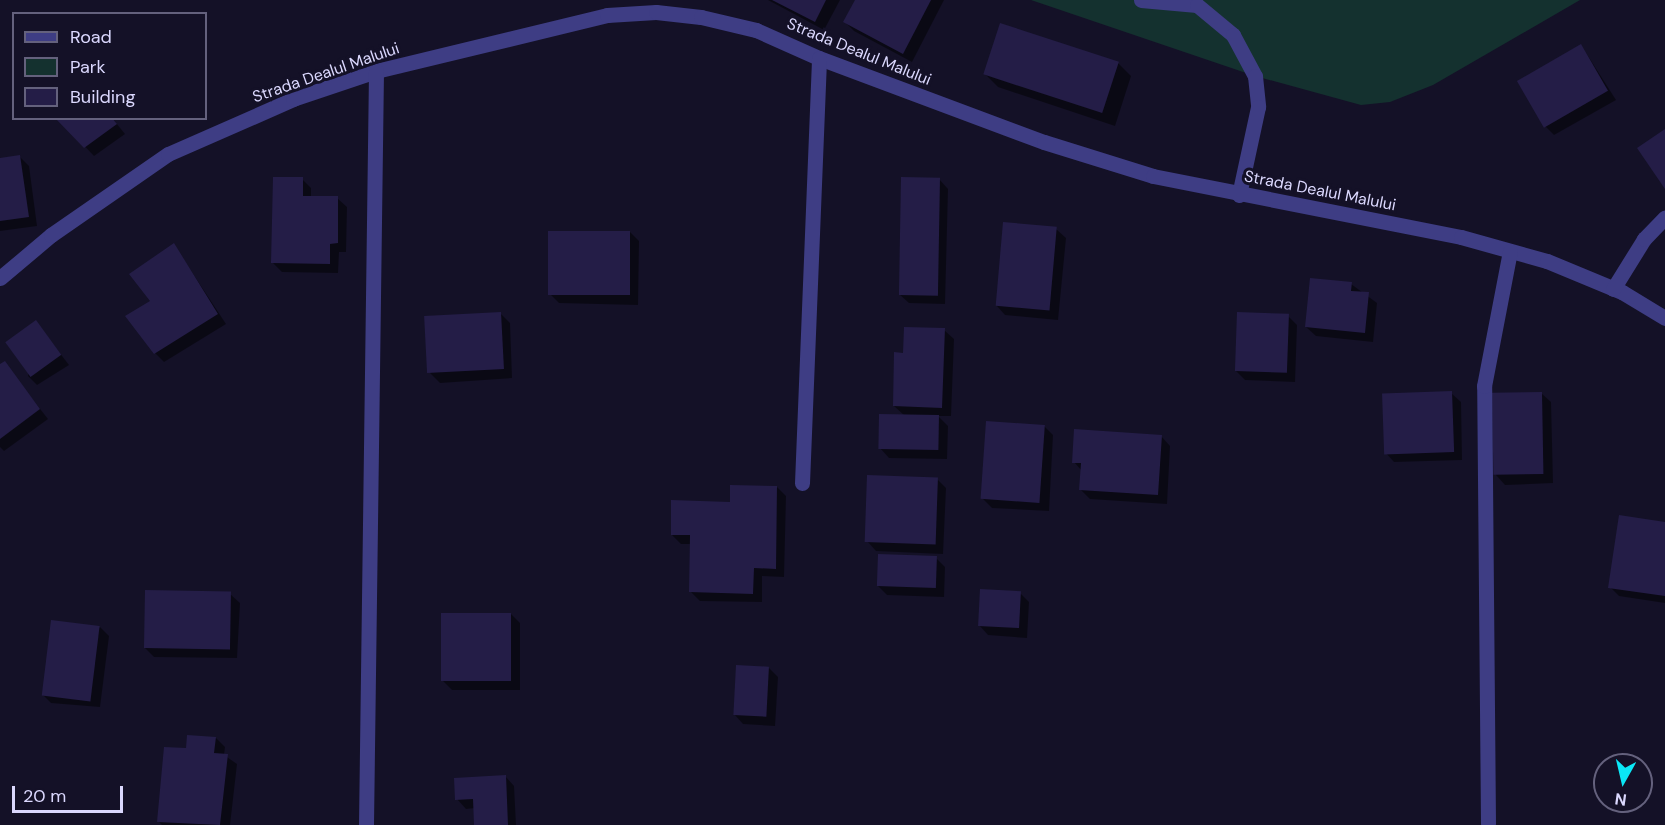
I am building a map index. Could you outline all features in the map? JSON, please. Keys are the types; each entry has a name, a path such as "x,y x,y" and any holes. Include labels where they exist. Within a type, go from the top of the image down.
{"street":[{"path":"1141,0 1197,4 1233,35 1255,76 1258,107 1239,195"},
{"name":"Strada Dealul Malului","path":"0,278 51,235 168,154 293,99 376,71 607,15 656,12 701,17 756,30 819,58 1044,142 1153,176 1239,195 1461,237 1510,251 1613,289 1665,318"},
{"path":"802,483 819,58"},
{"path":"366,825 376,71"},
{"path":"1613,289 1644,238 1665,217"},
{"path":"1488,823 1484,386 1510,251"}],"green space":[{"path":"1031,0 1580,0 1433,85 1390,102 1361,105 1255,76"}],"building":[{"path":"772,0 826,0 815,22"},
{"path":"855,0 931,0 903,54 843,22"},
{"path":"1000,23 1119,62 1102,113 983,74"},
{"path":"1581,44 1608,91 1544,128 1517,81"},
{"path":"57,120 114,120 117,124 84,148"},
{"path":"1665,129 1665,189 1637,148"},
{"path":"20,155 29,217 0,221 0,158"},
{"path":"273,177 303,177 303,196 338,196 338,243 330,244 330,264 271,263"},
{"path":"901,177 940,178 938,296 899,295"},
{"path":"1003,222 1057,227 1049,310 996,306"},
{"path":"548,231 630,231 630,295 548,295"},
{"path":"174,243 218,314 154,354 125,316 150,301 129,274"},
{"path":"1310,278 1352,282 1351,291 1369,292 1365,333 1305,327"},
{"path":"501,312 504,369 427,373 424,316"},
{"path":"1237,312 1289,314 1287,373 1235,371"},
{"path":"36,320 61,355 31,377 5,342"},
{"path":"904,327 945,328 942,408 893,406 894,352 903,353"},
{"path":"5,361 40,409 0,439 0,364"},
{"path":"1452,391 1454,452 1384,454 1382,393"},
{"path":"1542,392 1543,474 1493,475 1492,393"},
{"path":"879,414 939,415 938,450 878,449"},
{"path":"986,421 1045,425 1039,503 981,499"},
{"path":"1074,429 1162,435 1158,495 1079,490 1081,463 1072,463"},
{"path":"867,475 938,477 936,544 865,542"},
{"path":"730,485 777,486 776,569 754,568 753,594 689,592 690,535 671,535 671,500 730,502"},
{"path":"1619,515 1665,522 1665,596 1608,588"},
{"path":"878,554 937,556 936,588 877,586"},
{"path":"980,589 1021,591 1019,628 978,626"},
{"path":"145,590 231,592 230,649 144,648"},
{"path":"441,613 511,613 511,681 441,681"},
{"path":"51,620 100,626 90,701 42,695"},
{"path":"736,665 769,667 766,717 733,715"},
{"path":"187,735 216,737 214,753 228,754 220,825 157,822 164,747 186,748"},
{"path":"506,775 508,825 474,825 473,799 455,800 454,778"}]}
